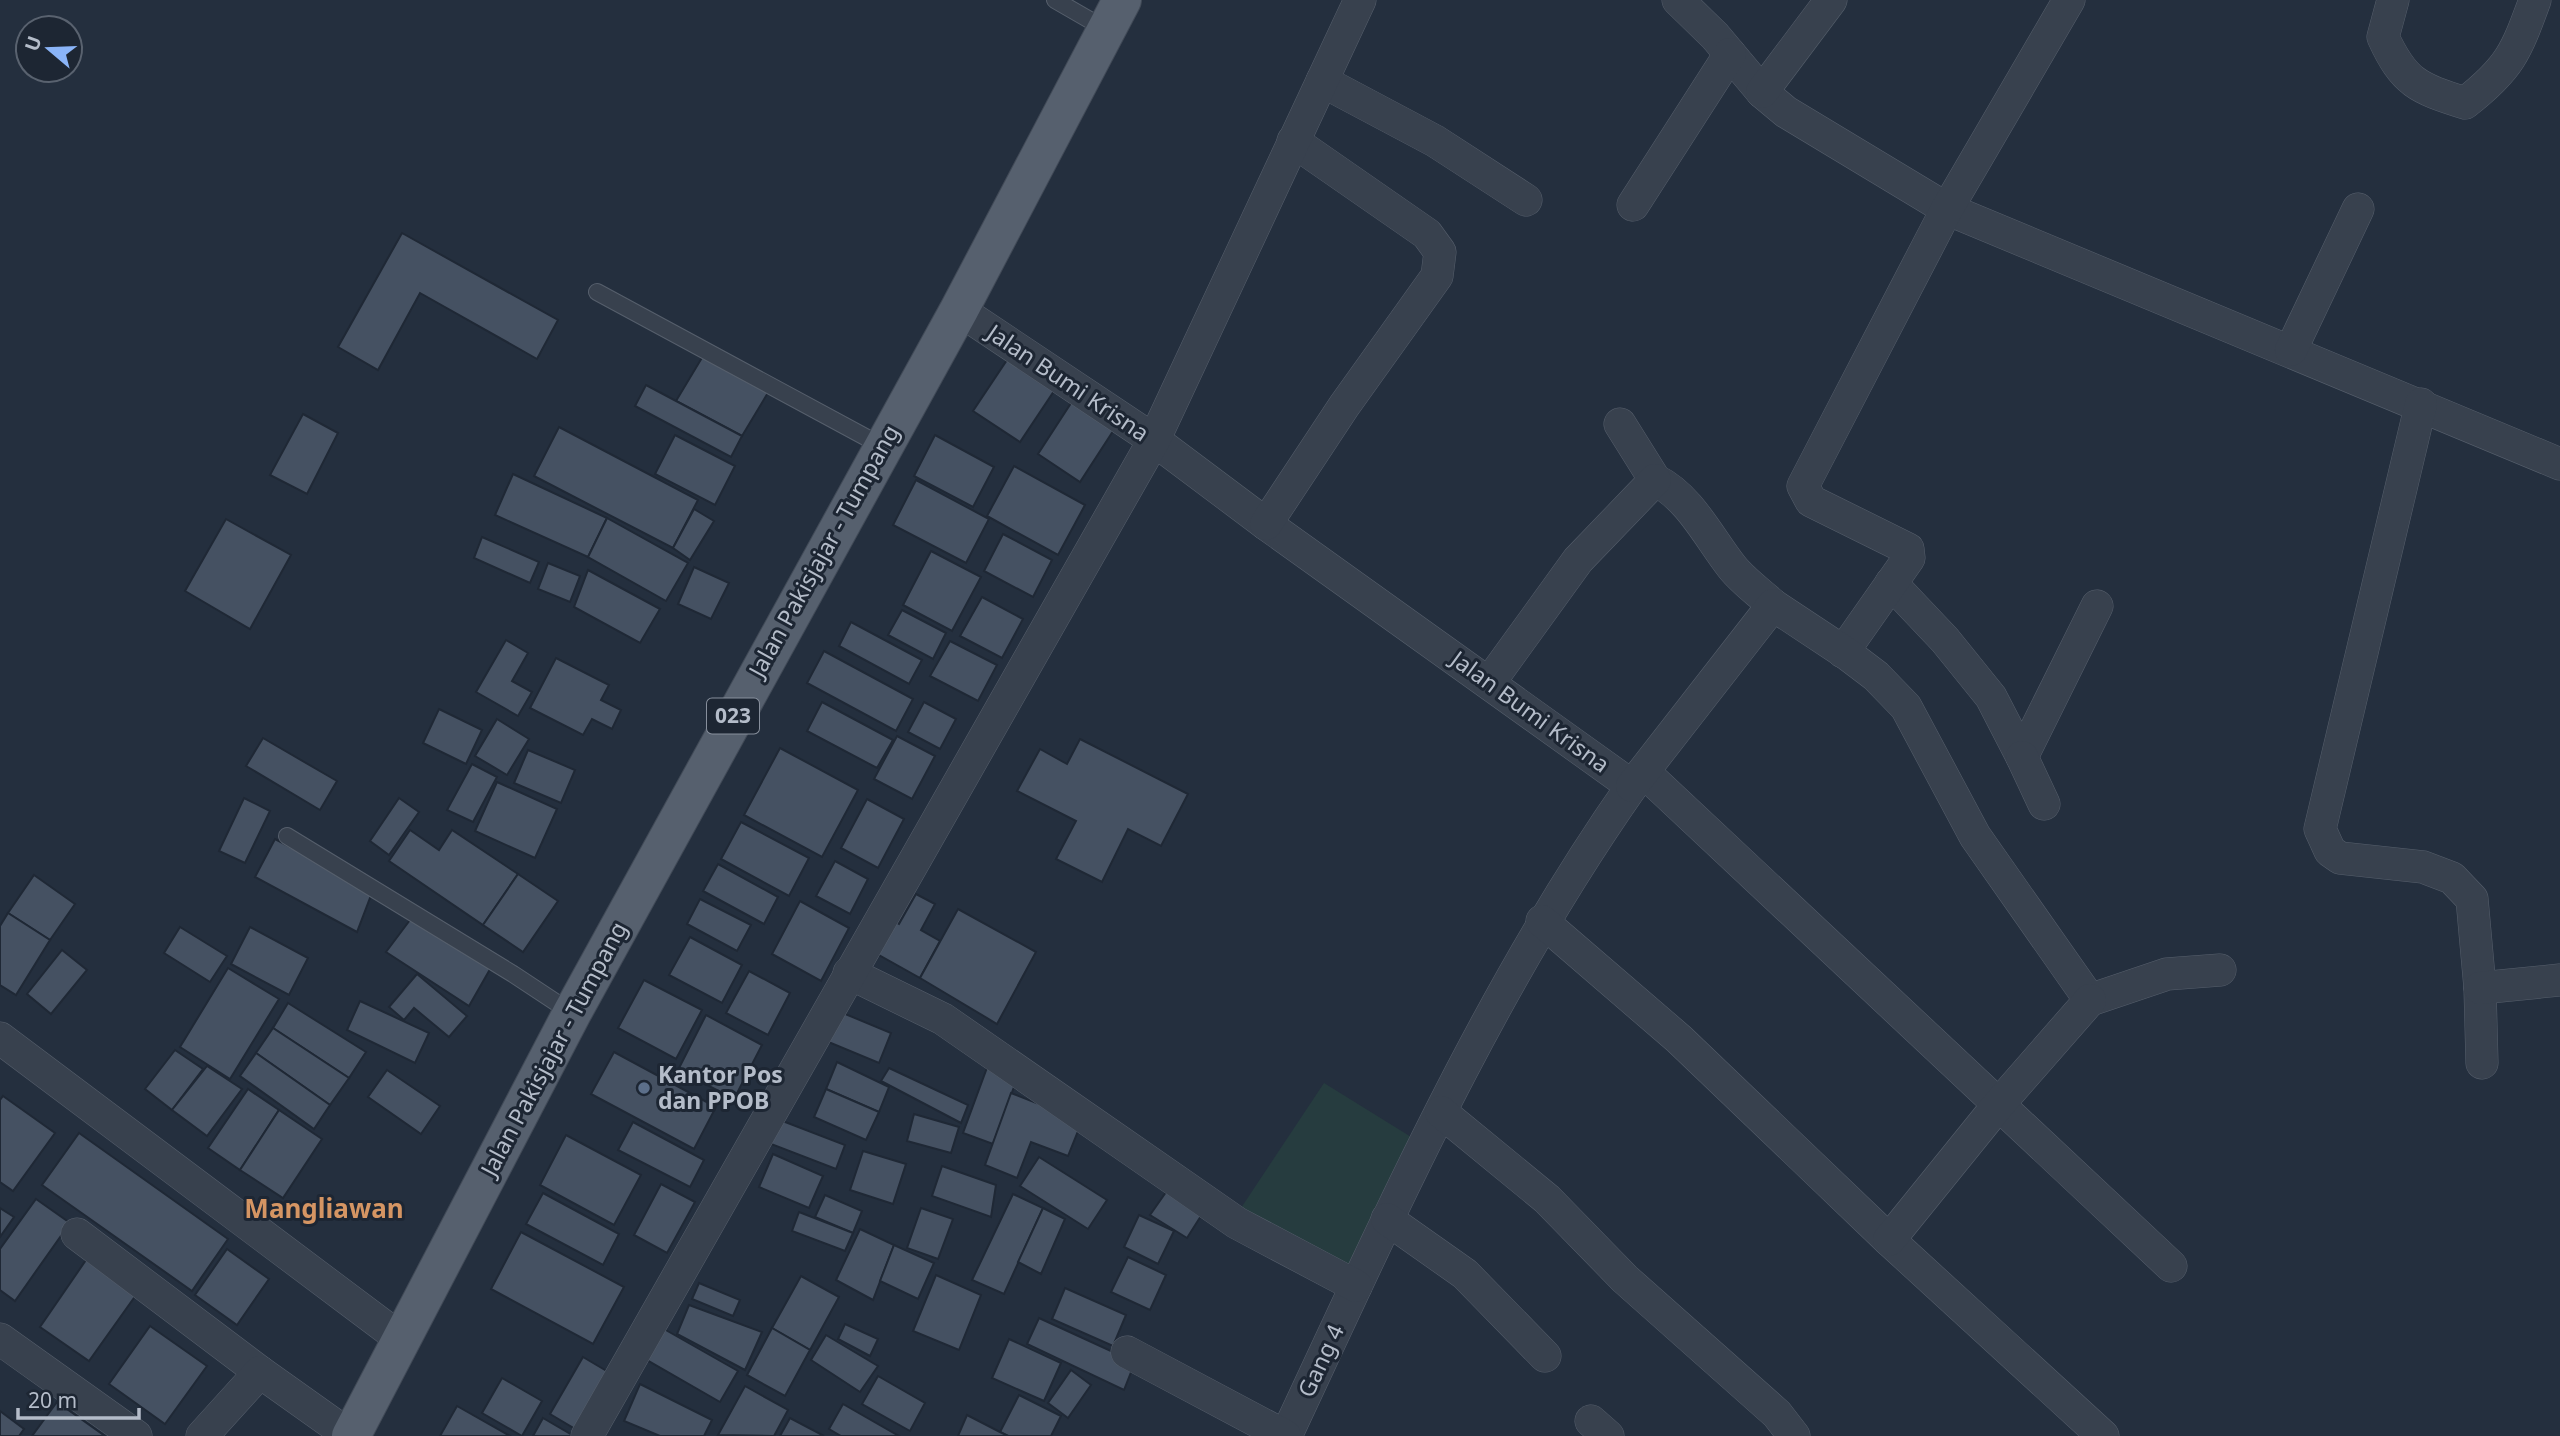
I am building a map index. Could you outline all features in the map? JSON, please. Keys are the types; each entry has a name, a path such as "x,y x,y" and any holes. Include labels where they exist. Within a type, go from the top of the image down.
{"main road":[{"name":"Jalan Pakisjajar - Tumpang","path":"350,1436 572,1013 959,310 1114,15"}],"street":[{"path":"587,1436 1154,440 1360,0"},
{"path":"1678,0 1762,92 1786,112 1947,209 2085,269 2291,350 2560,464"},
{"path":"1762,92 1831,0"},
{"path":"1843,652 1909,558 1908,549 1811,501 1805,495 1803,486 1947,209 2069,0"},
{"path":"2393,0 2383,37 2397,67 2427,91 2465,103 2498,77 2519,44 2535,0"},
{"path":"1633,205 1730,54"},
{"path":"1322,80 1435,141 1526,200"},
{"path":"1266,524 1344,407 1437,276 1440,252 1427,234 1293,141"},
{"path":"2291,350 2358,209"},
{"name":"Jalan Bumi Krisna","path":"959,310 1154,440 1266,524 1489,683 1638,779 1542,921 1441,1112 1356,1286"},
{"path":"2421,404 2320,829 2330,851 2340,858 2423,867 2452,878 2472,899 2480,988 2482,1063"},
{"path":"1620,424 1655,480 1681,500 1732,568 1773,605 1876,676 1906,707 1975,835 2090,1000"},
{"path":"1489,683 1578,560 1655,480"},
{"path":"1891,583 1945,640 1991,697 2044,804"},
{"path":"1773,605 1638,779 1999,1104 2171,1266"},
{"path":"2022,757 2097,606"},
{"path":"1542,921 1679,1039 1889,1240 2103,1436"},
{"path":"1889,1240 1999,1104 2090,1000 2166,974 2220,970"},
{"path":"849,973 943,1019 1237,1223 1356,1286"},
{"path":"2480,988 2560,980"},
{"path":"0,1038 401,1339"},
{"path":"1441,1112 1547,1199 1625,1279 1777,1414 1794,1436"},
{"path":"1387,1219 1465,1274 1545,1356"},
{"path":"76,1234 350,1436"},
{"name":"Gang 4","path":"1286,1436 1356,1286"},
{"path":"0,1339 136,1436"},
{"path":"1127,1352 1286,1436"},
{"path":"202,1436 260,1372"}],"lane":[{"path":"1055,0 1114,15"},
{"path":"597,292 882,446"},
{"path":"286,836 513,974 572,1013"}],"green space":[{"path":"1324,1083 1416,1140 1353,1263 1346,1268 1239,1211"}],"building":[{"path":"402,233 558,320 537,359 420,293 378,370 338,347"},
{"path":"706,351 772,386 742,436 676,401"},
{"path":"1007,360 1054,391 1020,442 973,411"},
{"path":"646,385 742,436 731,457 635,406"},
{"path":"1075,397 1117,425 1080,482 1038,454"},
{"path":"303,414 338,433 307,494 270,475"},
{"path":"559,427 698,500 673,548 534,476"},
{"path":"675,435 735,466 715,505 655,474"},
{"path":"935,435 994,467 973,507 914,476"},
{"path":"1014,466 1085,505 1058,555 987,516"},
{"path":"513,474 607,518 588,557 495,515"},
{"path":"916,480 989,519 966,563 893,525"},
{"path":"694,509 714,521 690,560 673,548"},
{"path":"607,518 688,563 666,601 588,557"},
{"path":"226,519 291,555 250,629 185,591"},
{"path":"1003,534 1052,560 1033,597 984,571"},
{"path":"482,537 539,562 530,583 474,558"},
{"path":"931,551 981,577 952,631 903,605"},
{"path":"548,563 580,576 570,602 538,589"},
{"path":"694,567 729,583 711,619 678,604"},
{"path":"588,570 660,609 640,643 574,607"},
{"path":"982,597 1023,619 1002,658 960,636"},
{"path":"902,610 946,633 933,659 888,635"},
{"path":"851,622 922,660 909,684 839,646"},
{"path":"506,640 528,653 512,681 532,692 518,716 476,692"},
{"path":"950,641 997,665 978,701 930,676"},
{"path":"824,651 913,699 896,731 807,683"},
{"path":"556,658 609,685 601,700 621,710 612,729 592,719 583,735 530,708"},
{"path":"822,702 893,740 877,768 807,731"},
{"path":"924,702 956,719 940,749 908,732"},
{"path":"439,709 482,730 466,764 423,743"},
{"path":"497,719 529,739 507,775 475,756"},
{"path":"897,736 935,756 912,799 874,779"},
{"path":"263,738 337,781 320,810 246,766"},
{"path":"1080,739 1188,794 1161,846 1128,829 1102,882 1056,859 1076,821 1017,791 1040,749 1067,764"},
{"path":"780,748 858,790 822,857 744,815"},
{"path":"528,750 575,770 561,803 514,783"},
{"path":"472,764 497,777 473,822 447,810"},
{"path":"497,782 557,809 535,858 475,831"},
{"path":"244,798 270,811 245,863 219,851"},
{"path":"399,798 419,812 389,855 370,841"},
{"path":"867,799 904,819 878,868 841,848"},
{"path":"741,822 809,858 789,896 721,859"},
{"path":"410,830 439,850 452,830 518,874 483,925 389,861"},
{"path":"275,839 373,890 357,932 255,877"},
{"path":"835,861 868,879 850,914 816,896"},
{"path":"718,864 778,897 764,924 703,891"},
{"path":"518,874 558,901 523,952 483,925"},
{"path":"34,875 75,904 50,940 8,913"},
{"path":"916,894 935,904 921,930 940,941 920,978 870,950 888,918 899,924"},
{"path":"700,899 751,925 737,951 687,924"},
{"path":"800,901 849,928 821,981 772,954"},
{"path":"958,909 1036,952 997,1024 920,978"},
{"path":"8,913 50,940 16,995 0,985 0,926"},
{"path":"413,916 493,964 469,1006 386,952"},
{"path":"180,927 227,956 210,982 164,953"},
{"path":"250,927 308,958 289,995 231,964"},
{"path":"690,937 742,965 722,1003 669,975"},
{"path":"62,950 87,970 51,1014 27,994"},
{"path":"228,968 279,999 230,1079 180,1047"},
{"path":"749,971 790,993 768,1035 726,1013"},
{"path":"417,974 467,1016 449,1037 414,1008 404,1020 389,1007"},
{"path":"644,980 702,1010 676,1059 618,1028"},
{"path":"360,1001 429,1033 415,1063 347,1030"},
{"path":"288,1003 366,1052 349,1078 273,1028"},
{"path":"838,1011 891,1033 879,1063 826,1041"},
{"path":"706,1015 762,1045 734,1099 678,1070"},
{"path":"273,1028 349,1078 330,1105 256,1053"},
{"path":"175,1050 203,1069 172,1110 145,1089"},
{"path":"614,1052 716,1107 694,1149 591,1094"},
{"path":"256,1053 330,1105 314,1129 240,1076"},
{"path":"837,1062 889,1087 879,1112 826,1089"},
{"path":"988,1065 1018,1076 993,1144 963,1133"},
{"path":"207,1066 242,1089 207,1136 172,1110"},
{"path":"889,1068 968,1105 961,1123 881,1081"},
{"path":"387,1070 440,1106 421,1134 368,1097"},
{"path":"248,1089 279,1110 240,1170 208,1148"},
{"path":"826,1089 879,1112 866,1140 814,1117"},
{"path":"1011,1093 1082,1121 1068,1156 1031,1142 1017,1178 985,1165"},
{"path":"3,1096 55,1133 13,1191 0,1182 0,1100"},
{"path":"279,1110 322,1139 283,1198 240,1170"},
{"path":"914,1114 959,1127 951,1153 907,1141"},
{"path":"780,1120 845,1145 836,1169 771,1144"},
{"path":"633,1122 704,1160 690,1187 618,1150"},
{"path":"79,1133 228,1239 192,1291 42,1185"},
{"path":"566,1135 641,1175 614,1225 540,1185"},
{"path":"863,1151 906,1164 893,1204 850,1190"},
{"path":"773,1154 823,1176 809,1208 759,1187"},
{"path":"1039,1157 1107,1200 1088,1229 1020,1186"},
{"path":"942,1166 996,1185 991,1217 932,1196"},
{"path":"661,1184 695,1202 667,1253 634,1235"},
{"path":"1171,1185 1206,1208 1187,1238 1150,1215"},
{"path":"543,1193 619,1234 603,1265 526,1224"},
{"path":"1013,1194 1043,1208 1004,1294 972,1280"},
{"path":"825,1195 862,1211 853,1233 815,1217"},
{"path":"36,1199 70,1223 15,1301 0,1290 0,1249"},
{"path":"0,1208 14,1217 0,1237"},
{"path":"921,1208 953,1219 938,1259 907,1248"},
{"path":"1043,1208 1065,1219 1041,1274 1018,1262"},
{"path":"799,1212 853,1233 845,1251 792,1231"},
{"path":"1139,1215 1174,1231 1158,1264 1124,1247"},
{"path":"860,1229 894,1245 873,1300 836,1280"},
{"path":"521,1232 624,1287 593,1344 491,1289"},
{"path":"894,1245 934,1263 918,1299 880,1281"},
{"path":"227,1249 269,1279 237,1325 195,1295"},
{"path":"1128,1257 1166,1275 1150,1310 1111,1292"},
{"path":"86,1260 136,1295 89,1361 40,1327"},
{"path":"936,1275 981,1295 959,1350 913,1331"},
{"path":"801,1276 839,1297 810,1350 772,1328"},
{"path":"699,1283 740,1300 733,1316 692,1299"},
{"path":"1065,1288 1126,1315 1113,1346 1052,1319"},
{"path":"689,1305 762,1332 745,1370 677,1334"},
{"path":"1039,1318 1135,1362 1124,1390 1027,1344"},
{"path":"845,1324 878,1339 870,1356 838,1339"},
{"path":"150,1326 207,1366 165,1424 109,1384"},
{"path":"772,1328 810,1350 785,1396 747,1375"},
{"path":"664,1329 738,1371 720,1402 647,1360"},
{"path":"826,1335 878,1366 860,1392 811,1360"},
{"path":"1009,1339 1061,1363 1044,1401 992,1378"},
{"path":"583,1357 610,1373 577,1430 550,1414"},
{"path":"1071,1370 1091,1385 1068,1418 1048,1403"},
{"path":"878,1376 925,1403 910,1431 862,1404"},
{"path":"502,1378 542,1401 522,1436 482,1413"},
{"path":"640,1384 712,1420 704,1436 660,1436 624,1421"},
{"path":"745,1386 788,1410 774,1436 718,1435"},
{"path":"1019,1395 1061,1416 1051,1436 1008,1436 1000,1432"},
{"path":"57,1402 105,1436 32,1436"},
{"path":"843,1404 899,1436 841,1436 829,1429"},
{"path":"457,1406 510,1436 440,1436"},
{"path":"0,1411 24,1429 19,1436 0,1436"},
{"path":"967,1415 1000,1432 1008,1436 958,1436"},
{"path":"543,1418 574,1436 533,1436"},
{"path":"790,1418 824,1436 780,1436"}],"place":[{"name":"Kantor Pos dan PPOB","path":"644,1088"}],"district":[{"name":"Mangliawan","path":"324,1209"}]}
